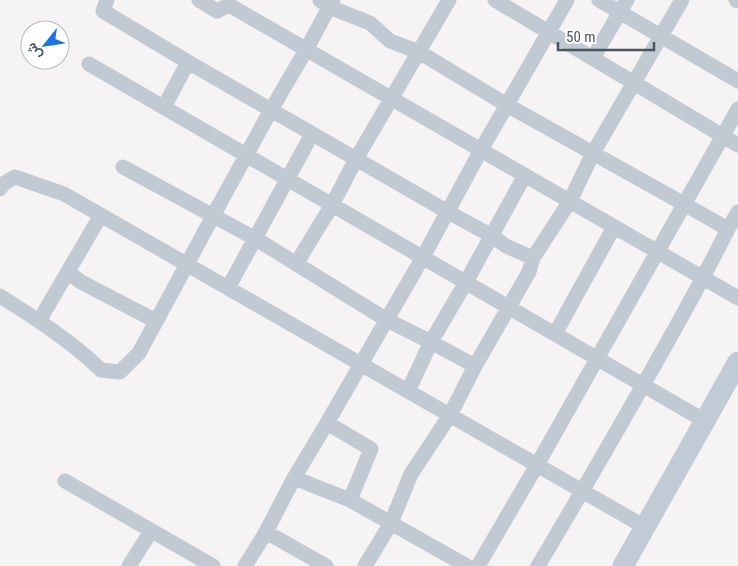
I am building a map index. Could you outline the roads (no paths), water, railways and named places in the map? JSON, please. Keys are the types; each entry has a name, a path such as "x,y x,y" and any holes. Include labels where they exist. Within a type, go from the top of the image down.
{"main road":[{"path":"623,566 738,362"}],"street":[{"path":"107,0 103,11 312,134 492,236 506,246 533,258"},
{"path":"199,0 229,5 738,298"},
{"path":"296,264 332,205 356,159 449,0"},
{"path":"495,0 738,145"},
{"path":"246,566 294,478 423,257 566,0"},
{"path":"599,0 623,6 662,36 738,81"},
{"path":"365,566 391,523 412,474 450,415 475,366 528,272 533,258 570,201 593,153 682,0"},
{"path":"0,296 39,321 85,355 100,370 120,372 139,353 271,110 306,50 327,2 370,23 390,41 419,52 507,105 728,230"},
{"path":"593,58 623,6"},
{"path":"164,107 188,62"},
{"path":"88,64 705,421"},
{"path":"478,566 738,109"},
{"path":"228,288 312,134"},
{"path":"123,167 256,239 387,320 475,366"},
{"path":"408,391 431,342 525,175"},
{"path":"0,189 3,184 15,177 64,194 645,527"},
{"path":"538,566 583,491 704,278 738,212"},
{"path":"39,321 101,215"},
{"path":"555,334 614,227"},
{"path":"68,272 81,282 156,321"},
{"path":"327,423 371,450 350,500"},
{"path":"294,478 350,500 467,566"},
{"path":"65,481 151,530 190,560 213,566"},
{"path":"130,566 151,530"},
{"path":"266,532 304,560 326,566"}]}
